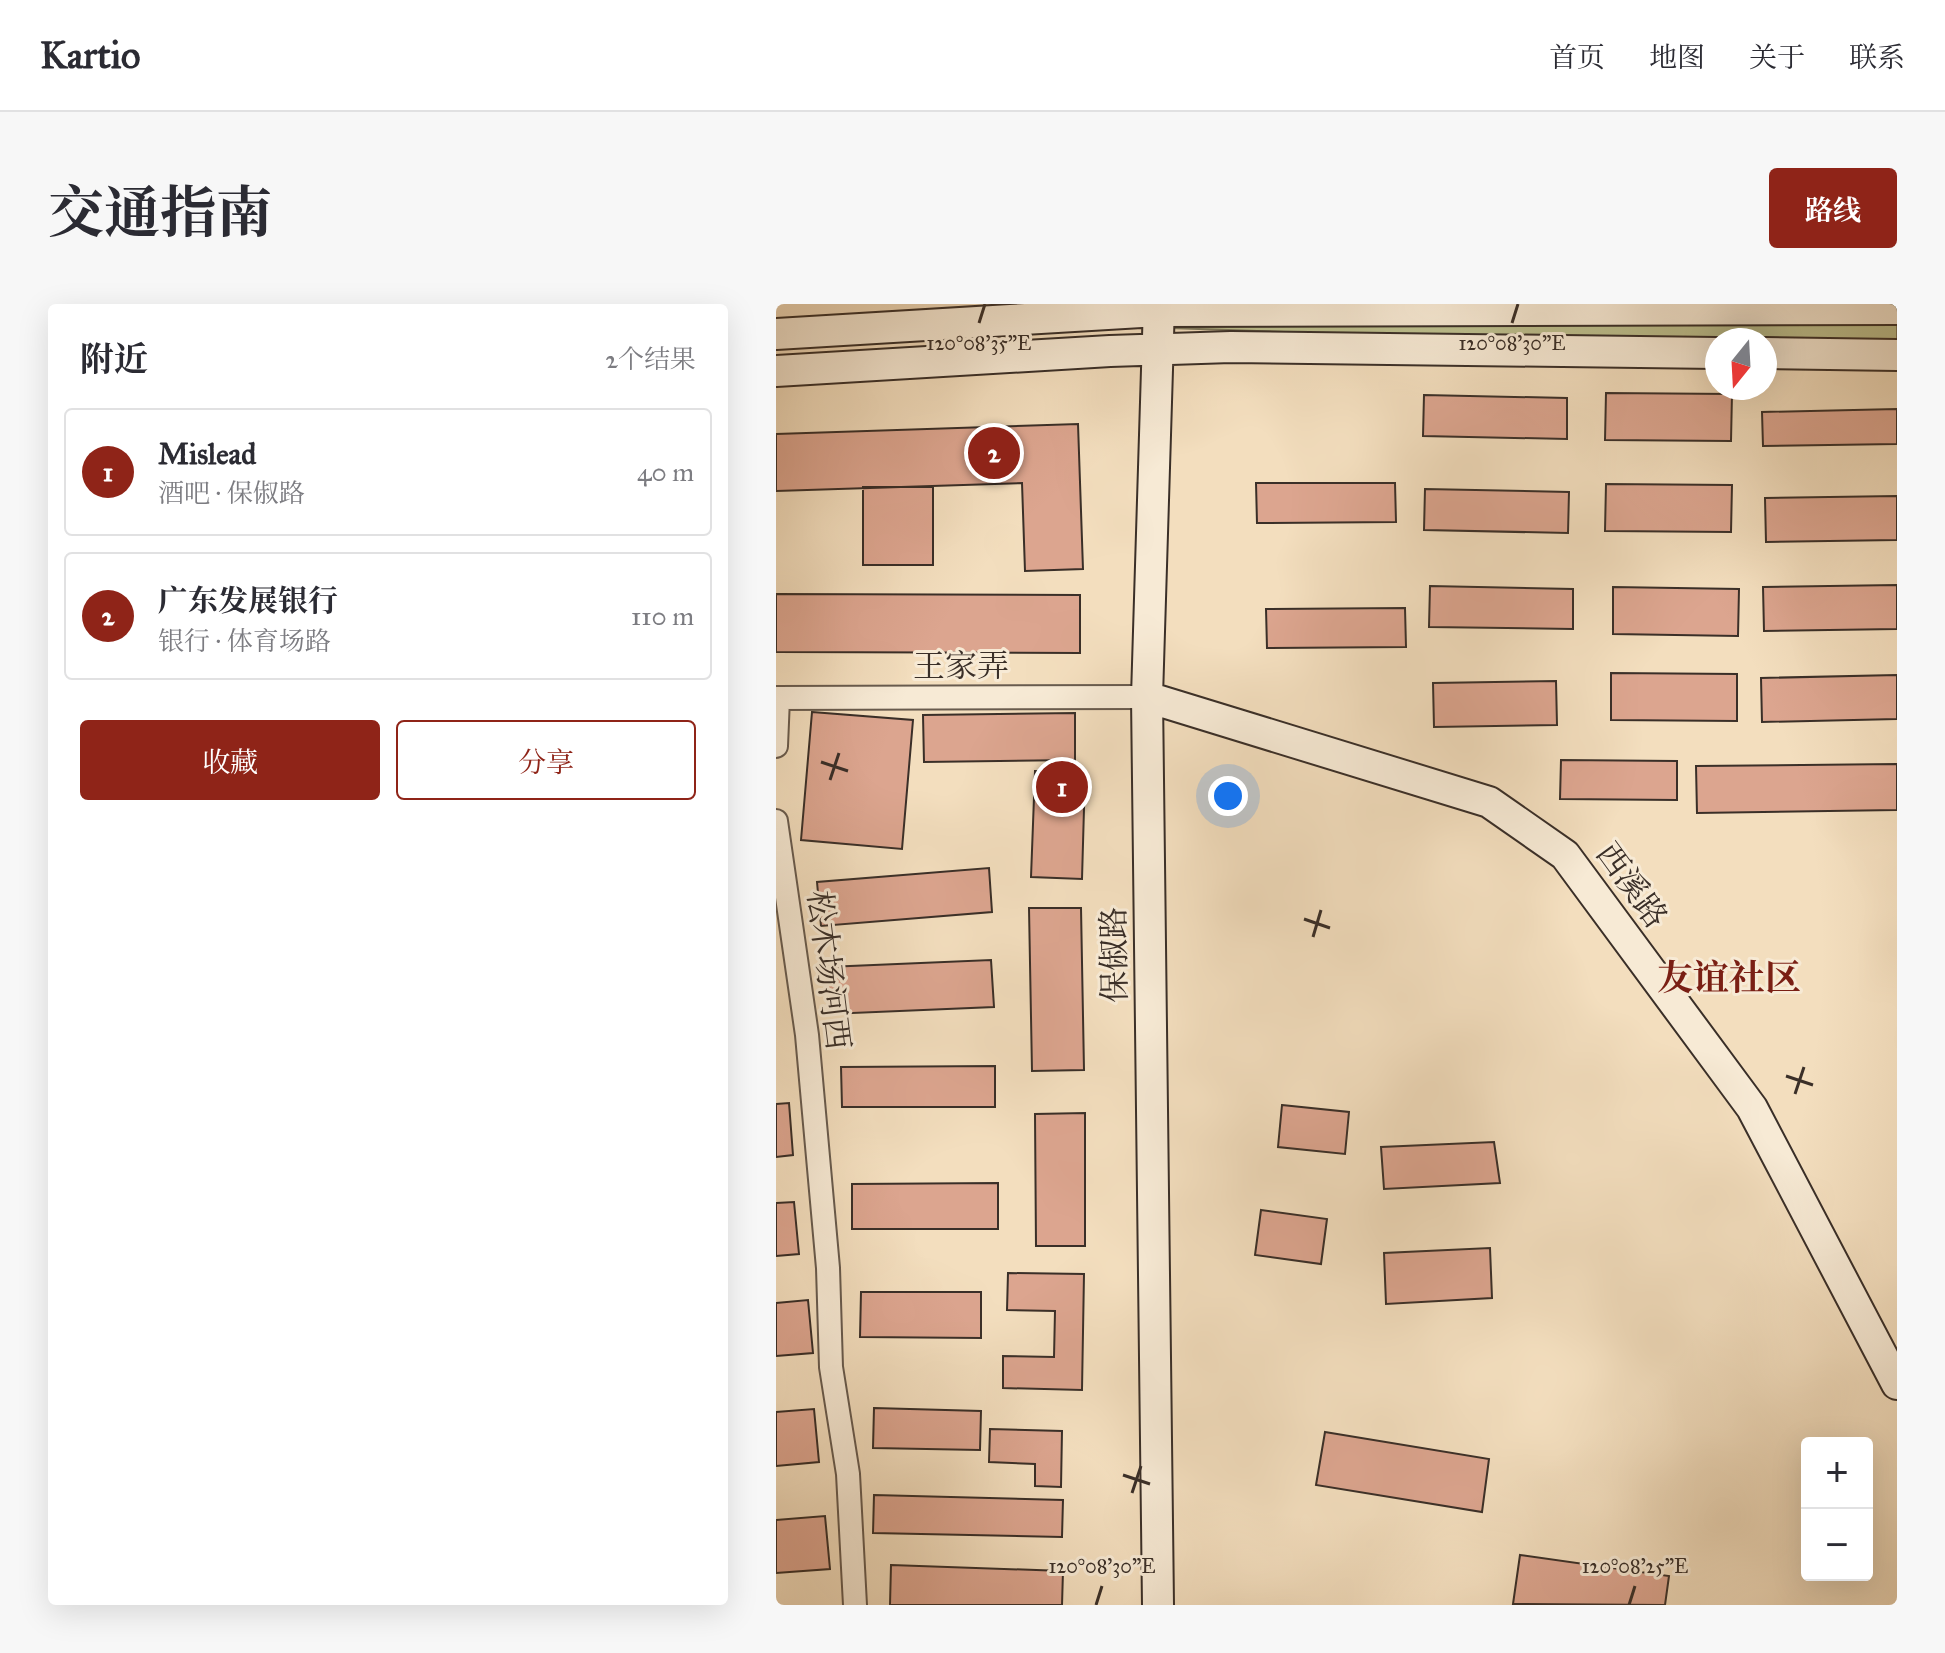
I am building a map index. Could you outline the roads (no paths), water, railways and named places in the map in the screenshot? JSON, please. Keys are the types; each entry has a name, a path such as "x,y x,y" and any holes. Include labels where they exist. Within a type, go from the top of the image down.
{"main road":[{"path":"776,334 1158,308 1897,309"},
{"name":"保俶路","path":"1158,308 1147,697 1158,1605"},
{"path":"776,371 1231,347 1705,353"},
{"path":"1777,353 1897,355"},
{"name":"西溪路","path":"1147,697 1489,802 1565,855 1752,1108 1897,1384"}],"street":[{"name":"王家弄","path":"777,698 1147,697"},
{"path":"776,746 777,698"},
{"name":"松木场河西","path":"776,821 807,1035 828,1268 831,1367 848,1474 855,1605"}],"place":[{"name":"广东发展银行","path":"994,453"},
{"name":"Mislead","path":"1062,787"}],"district":[{"name":"友谊社区","path":"1729,977"}]}
